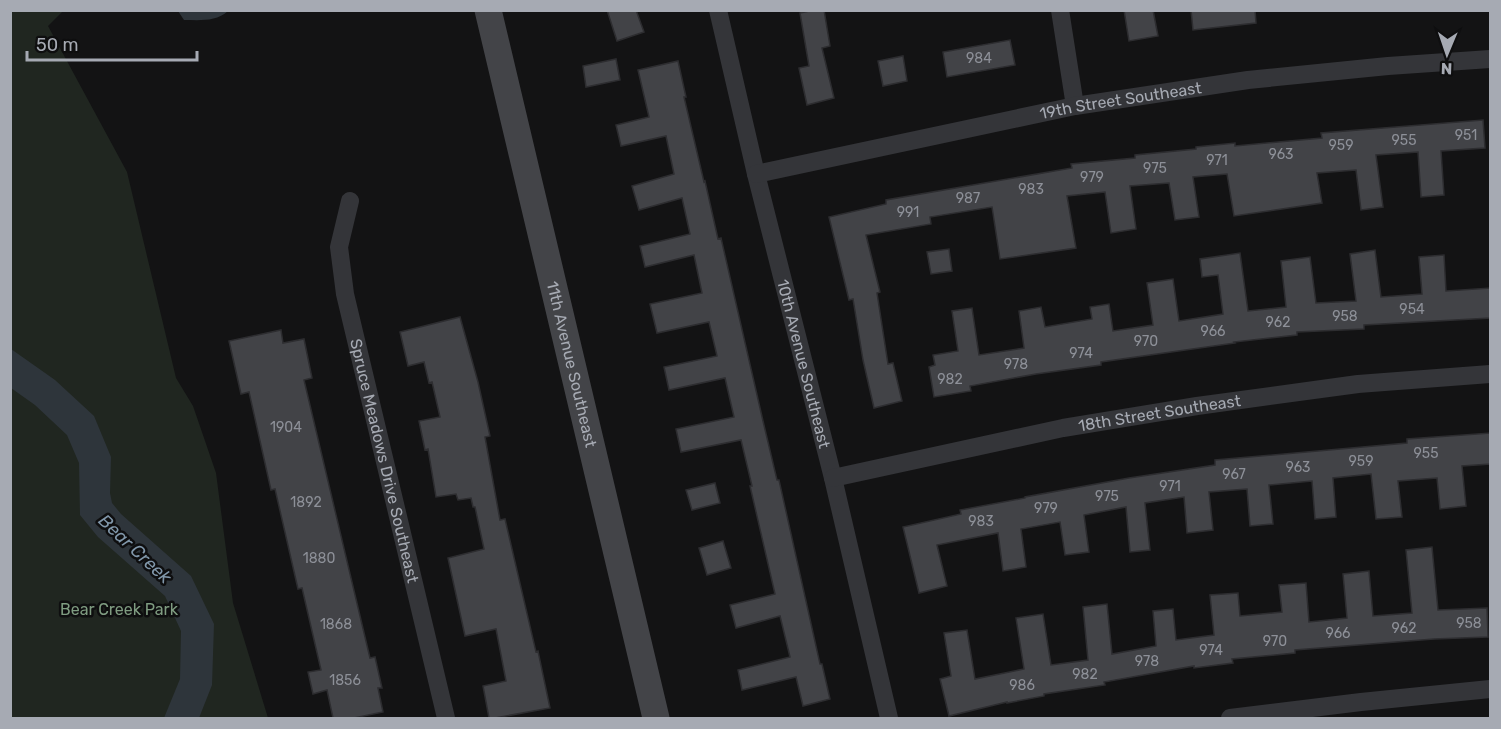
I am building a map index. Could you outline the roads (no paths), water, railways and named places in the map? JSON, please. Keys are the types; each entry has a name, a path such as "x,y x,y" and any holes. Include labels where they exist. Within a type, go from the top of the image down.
{"main road":[{"name":"11th Avenue Southeast","path":"488,10 656,718"}],"street":[{"name":"10th Avenue Southeast","path":"718,10 756,174 833,478 889,718"},
{"path":"1060,10 1075,106"},
{"name":"19th Street Southeast","path":"756,174 1075,106 1248,80 1388,66 1491,59"},
{"name":"Spruce Meadows Drive Southeast","path":"350,201 339,247 345,294 446,718"},
{"name":"18th Street Southeast","path":"833,478 1063,428 1197,406 1358,384 1491,374"},
{"path":"1230,718 1491,689"}],"water":[{"path":"178,11 228,11 213,19 184,20"},
{"name":"Bear Creek","path":"11,349 55,380 94,416 111,457 112,503 121,514 191,576 214,624 212,685 199,718 164,718 180,679 181,631 165,596 98,537 80,515 79,463 67,435 35,405 11,388"}],"park label":[{"name":"Bear Creek Park","path":"119,609"}]}
